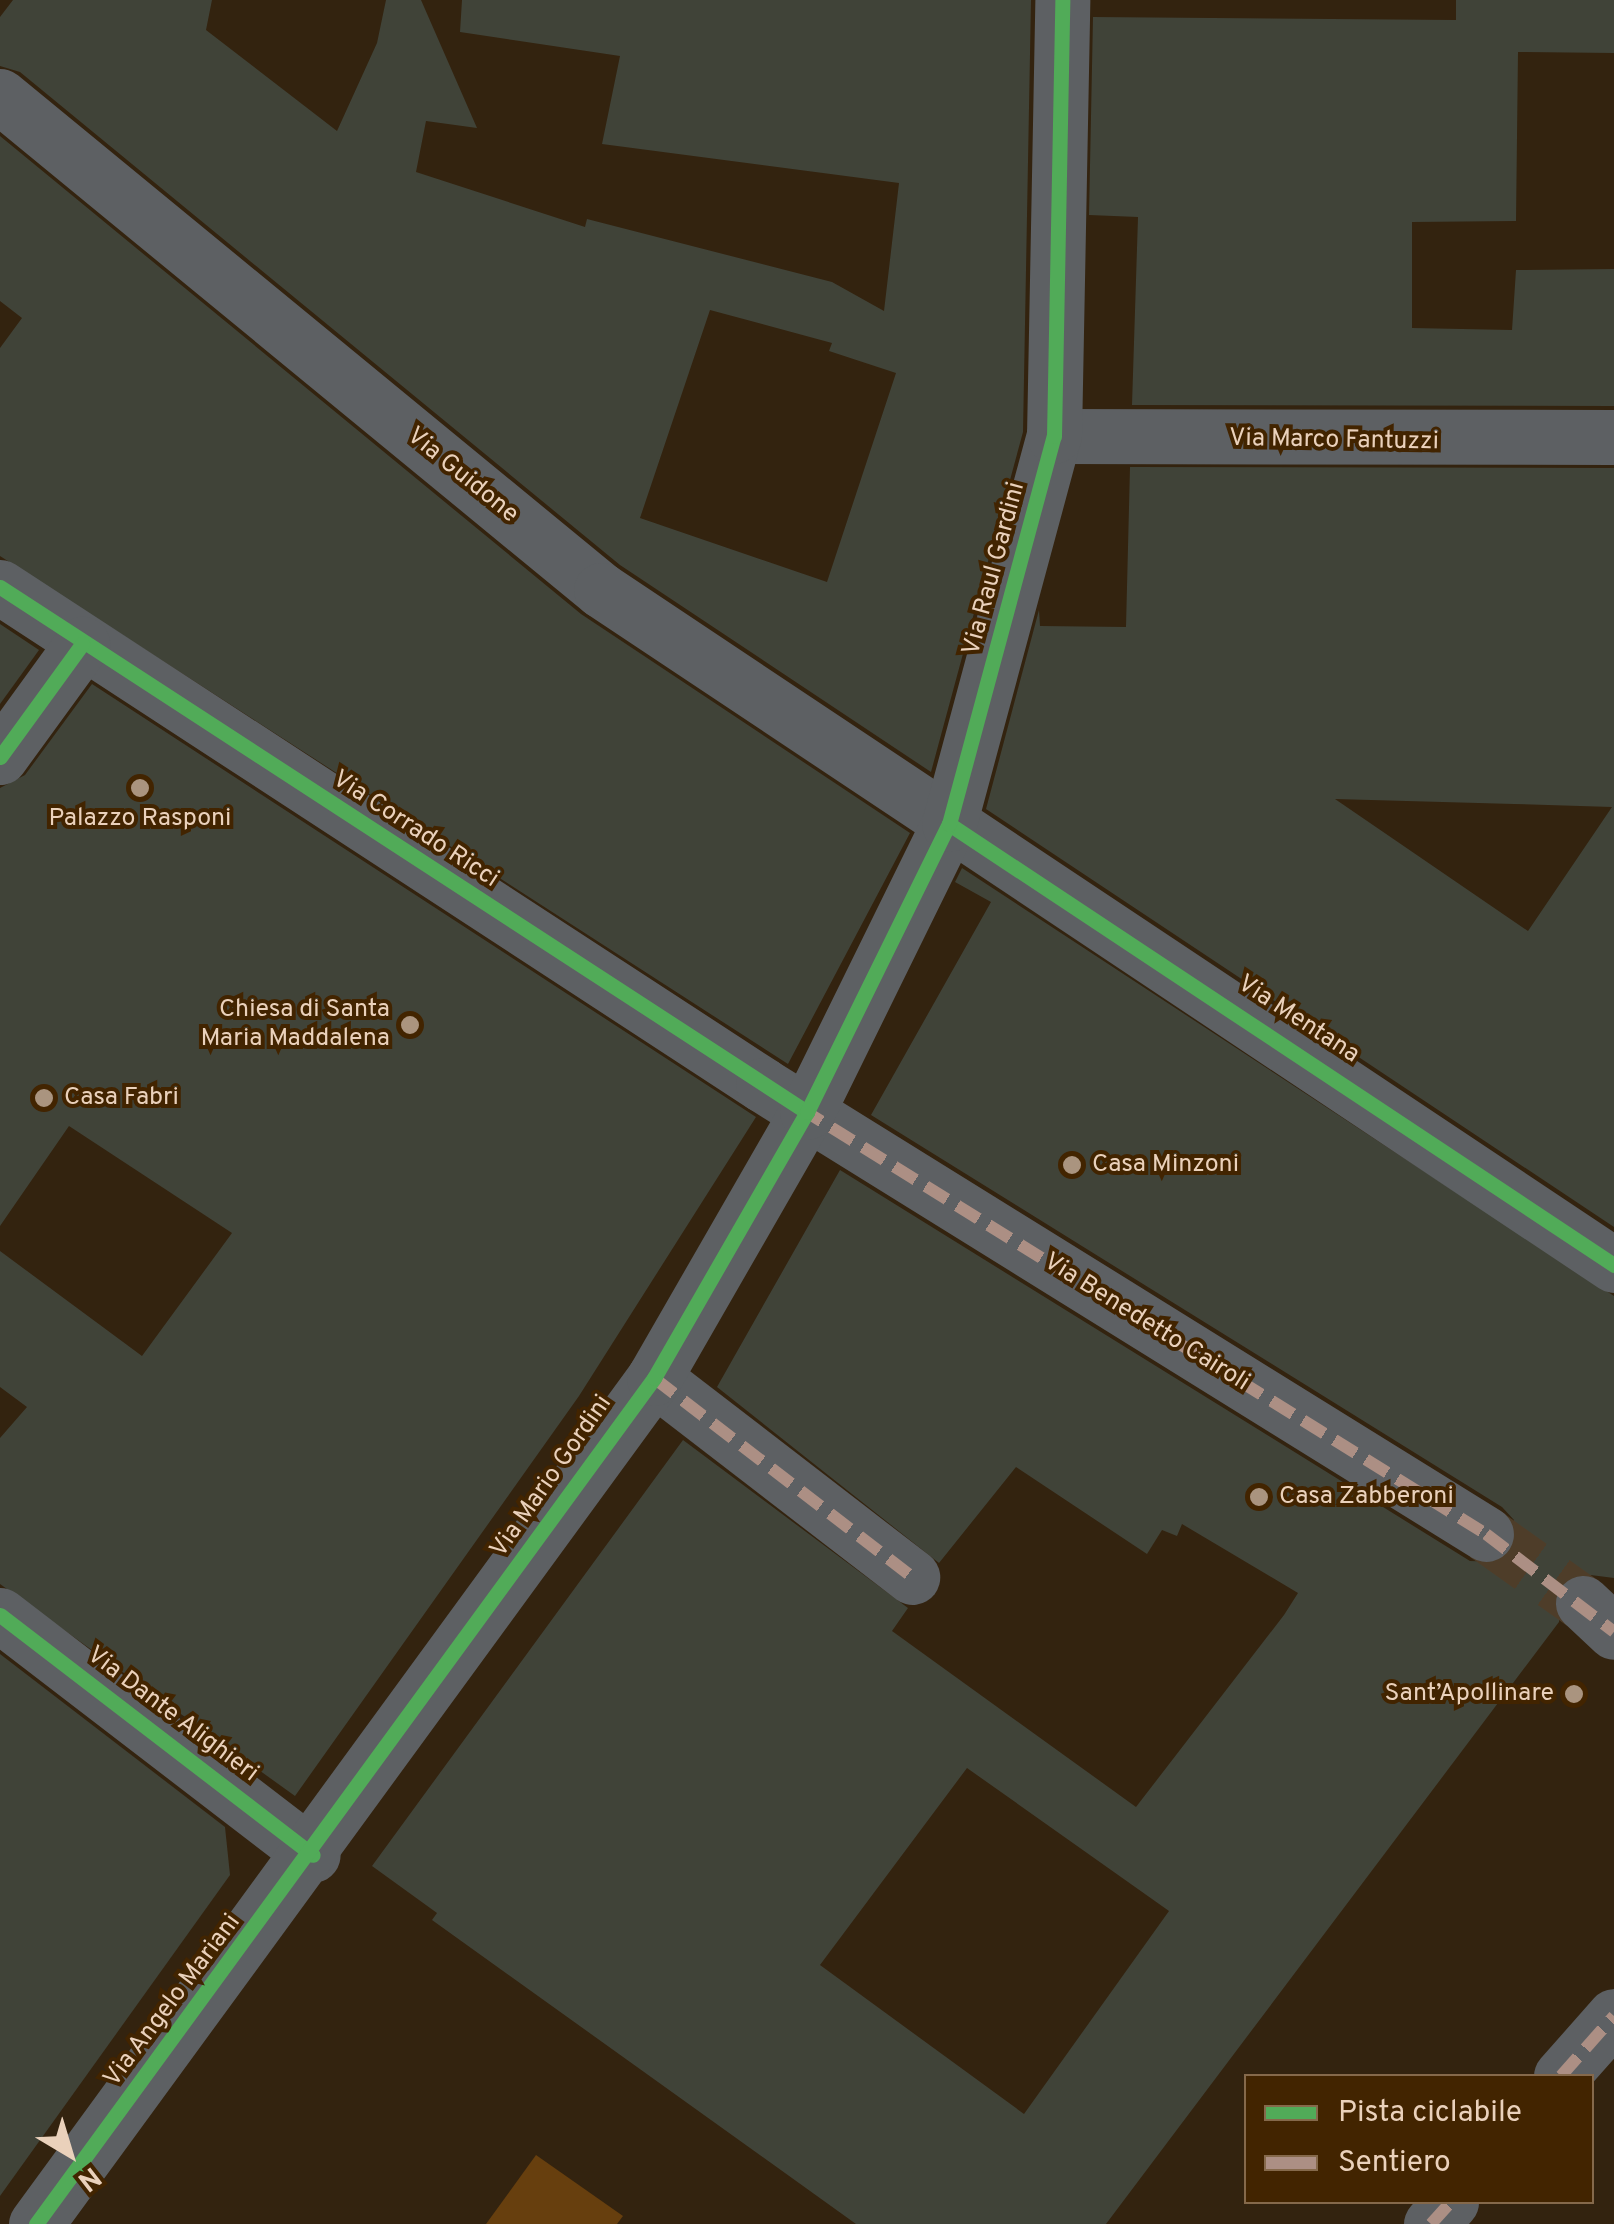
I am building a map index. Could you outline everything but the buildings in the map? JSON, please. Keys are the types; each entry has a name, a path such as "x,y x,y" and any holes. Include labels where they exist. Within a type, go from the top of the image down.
{"street":[{"name":"Via Raul Gardini","path":"806,1112 950,824 1054,436 1062,0"},
{"name":"Via Guidone","path":"0,96 601,590 950,824"},
{"name":"Via Marco Fantuzzi","path":"1054,436 1614,437"},
{"name":"Via Corrado Ricci","path":"0,587 82,644 806,1112"},
{"path":"0,757 82,644"},
{"name":"Via Mentana","path":"950,824 1614,1265"},
{"name":"Via Mario Gordini","path":"313,1856 654,1378 806,1112"},
{"name":"Via Benedetto Cairoli","path":"806,1112 1486,1534"},
{"path":"654,1378 912,1577"},
{"name":"Via Dante Alighieri","path":"0,1615 313,1856"},
{"name":"Via Angelo Mariani","path":"36,2224 313,1856"},
{"path":"1562,2074 1614,2016"},
{"path":"1431,2224 1448,2204"}],"shaded area":[{"path":"536,2155 623,2216 617,2224 486,2224"}],"tunnel":[{"path":"1486,1534 1583,1603"}],"marked path":[{"path":"800,1108 1486,1534 1614,1632"},
{"path":"654,1378 912,1577"},
{"path":"1563,2074 1614,2016"},
{"path":"1431,2224 1449,2204"}],"cycle path":[{"path":"36,2224 654,1378 807,1112 949,824 1054,436 1062,0"},
{"path":"0,587 807,1112"},
{"path":"0,757 82,644"},
{"path":"949,824 1614,1265"},
{"path":"0,1615 313,1855"}],"place":[{"name":"Palazzo Rasponi","path":"140,788"},
{"name":"Chiesa di Santa Maria Maddalena","path":"410,1025"},
{"name":"Casa Fabri","path":"44,1098"},
{"name":"Casa Minzoni","path":"1072,1165"},
{"name":"Casa Zabberoni","path":"1259,1497"},
{"name":"Sant’Apollinare","path":"1574,1694"}]}
